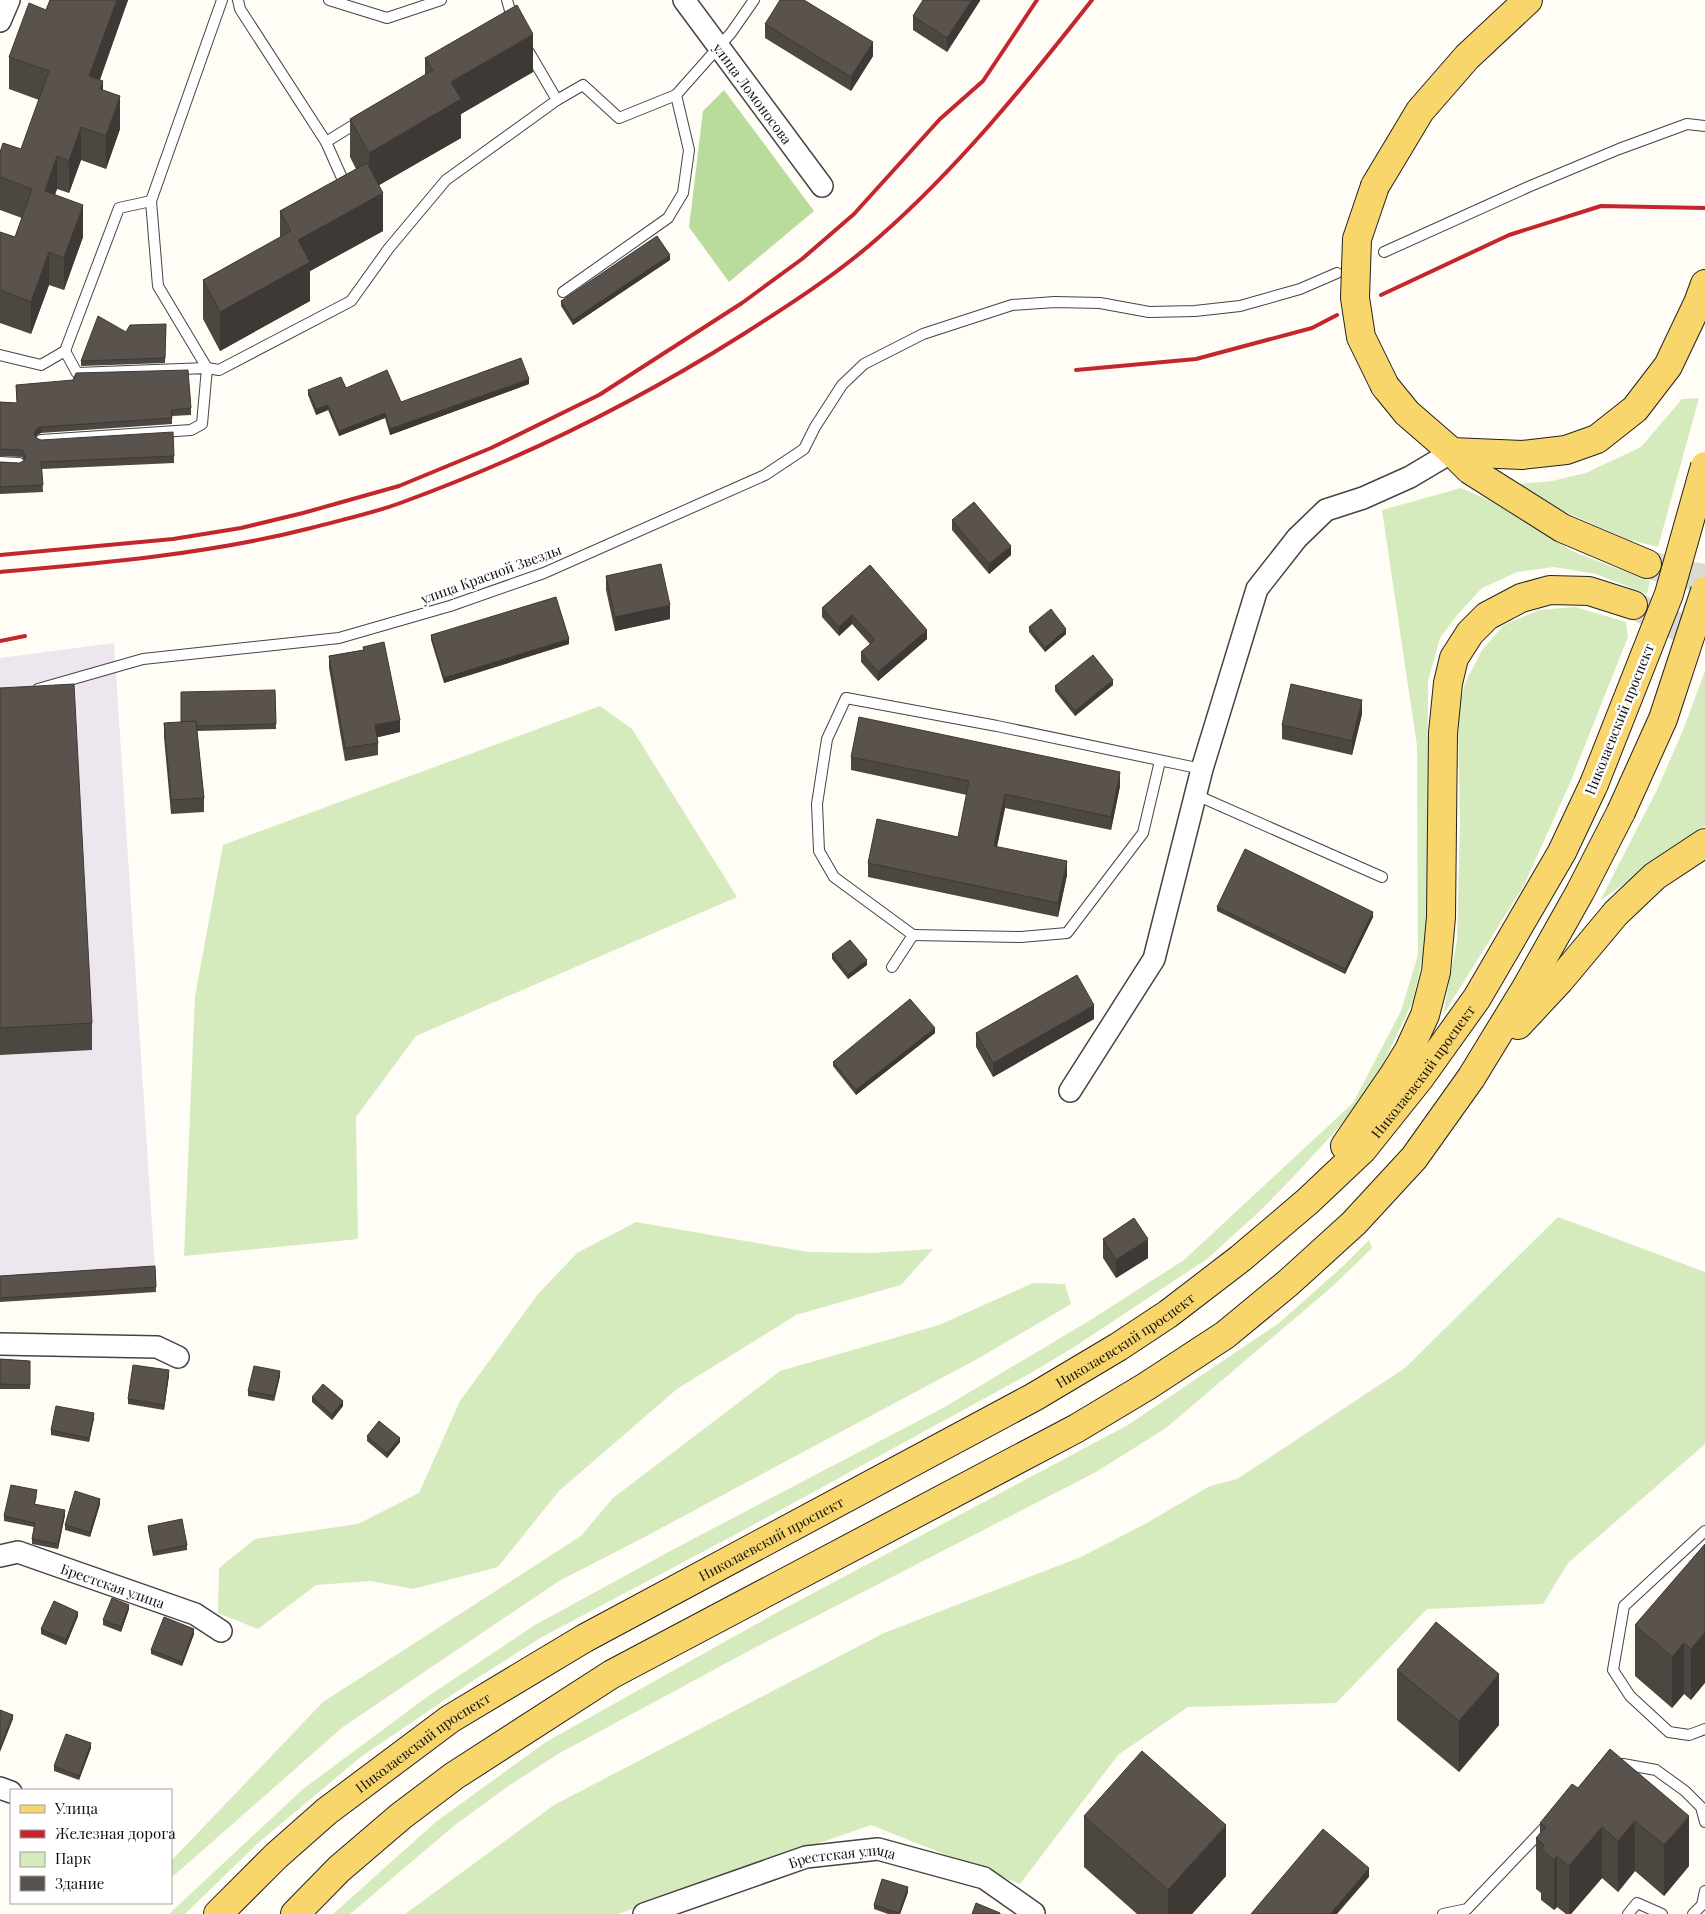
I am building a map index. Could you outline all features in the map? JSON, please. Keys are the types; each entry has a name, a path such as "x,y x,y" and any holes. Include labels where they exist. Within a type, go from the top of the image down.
{"main road":[{"path":"1528,0 1467,57 1420,111 1375,186 1356,239 1356,298 1361,337 1385,386 1407,413 1470,470 1562,528 1647,564"},
{"path":"1452,452 1522,455 1566,450 1597,439 1635,409 1668,366 1702,293"},
{"name":"Николаевский проспект","path":"218,1914 276,1856 327,1811 450,1719 585,1638 1034,1397 1118,1347 1168,1314 1241,1258 1308,1201 1363,1148 1386,1122 1477,998 1562,852 1594,784 1668,594 1705,466"},
{"path":"1308,1201 1394,1076 1409,1050 1425,1015 1436,972 1441,917 1442,763 1448,683 1454,658 1470,633 1487,616 1521,598 1550,590 1589,591 1634,605"},
{"path":"295,1914 339,1869 401,1816 454,1776 604,1679 1076,1428 1147,1386 1225,1335 1288,1283 1354,1224 1414,1158 1471,1078 1556,938 1621,812 1663,719 1705,591"},
{"path":"1471,1078 1560,980 1616,913 1655,876 1705,843"}],"street":[{"path":"0,21 9,0"},
{"name":"улица Ломоносова","path":"684,0 822,186"},
{"path":"1070,1091 1154,959 1202,769 1257,589 1297,538 1326,510 1363,498 1410,477 1452,452"},
{"path":"0,1344 158,1347 178,1357"},
{"name":"Брестская улица","path":"0,1556 18,1552 195,1614 221,1631"},
{"name":"Брестская улица","path":"644,1914 806,1857 878,1849 984,1878 1034,1914"}],"lane":[{"path":"41,440 191,430 202,424 207,368 158,286 151,201 222,0"},
{"path":"238,0 240,9 326,142 348,191"},
{"path":"329,0 386,18 441,0"},
{"path":"507,0 511,29 558,100"},
{"path":"65,351 77,373 207,368 219,370 351,301 389,248 446,180 558,100 583,85 619,118 676,95 731,33 754,0"},
{"path":"563,292 668,218 683,193 689,150 676,95"},
{"path":"326,142 372,114"},
{"path":"1384,252 1528,187 1619,149 1688,124 1705,126"},
{"path":"0,355 41,365 65,351 119,208 151,201"},
{"name":"улица Красной Звезды","path":"30,692 143,659 339,638 450,606 544,573 765,474 804,449 815,427 842,385 864,364 922,334 1012,305 1054,302 1100,304 1149,312 1240,306 1300,289 1337,273"},
{"path":"0,462 19,463"},
{"path":"1160,760 1143,832 1067,932 1021,937 913,935 834,877 819,851 818,804 827,739 846,698 997,726 1160,760 1202,769"},
{"path":"1196,795 1382,877"},
{"path":"892,967 913,935"},
{"path":"1705,1531 1624,1606 1613,1670 1630,1696 1669,1732 1689,1735 1705,1729"},
{"path":"1608,1768 1623,1764 1656,1770 1685,1791 1701,1807 1705,1822"},
{"path":"1443,1914 1468,1912 1556,1816"},
{"path":"1693,1914 1702,1905 1705,1891"},
{"path":"1628,1914 1637,1904 1662,1914"}],"shaded area":[{"path":"114,643 155,1270 0,1281 0,658"}],"green space":[{"path":"724,90 814,211 729,282 689,227 703,111"},
{"path":"1699,398 1658,547 1627,539 1559,509 1519,484 1552,481 1586,473 1641,447 1682,399"},
{"path":"1461,488 1491,501 1574,552 1650,581 1647,594 1596,574 1554,567 1517,572 1482,588 1458,614 1440,638 1428,681 1427,937 1413,1001 1381,1068 1350,1115 1261,1210 1207,1259 1071,1349 1029,1374 740,1532 542,1637 471,1682 362,1756 258,1843 185,1914 169,1914 303,1789 427,1697 535,1625 674,1549 943,1408 1092,1319 1184,1260 1353,1103 1401,1011 1418,955 1417,746 1382,510"},
{"path":"1575,607 1626,622 1628,637 1570,783 1524,885 1443,1015 1457,940 1460,823 1458,712 1465,683 1482,650 1504,625 1539,610"},
{"path":"1705,671 1705,826 1600,901 1656,792 1684,728"},
{"path":"600,706 632,729 737,897 416,1036 356,1117 358,1239 184,1256 195,996 223,845"},
{"path":"1558,1217 1705,1272 1705,1444 1568,1563 1543,1604 1427,1609 1336,1703 1188,1707 1118,1755 1020,1884 871,1825 618,1914 405,1914 554,1805 884,1633 1081,1557 1145,1524 1210,1486 1237,1479 1405,1368"},
{"path":"636,1222 808,1252 871,1253 933,1249 901,1285 796,1315 677,1389 559,1491 498,1567 413,1589 371,1581 316,1585 258,1629 218,1613 219,1568 255,1539 358,1524 419,1493 460,1401 538,1294 577,1253"},
{"path":"1369,1240 1372,1248 1333,1286 1166,1428 1096,1472 756,1647 558,1754 507,1787 455,1825 350,1914 333,1914 437,1821 546,1742 776,1613 1128,1425 1279,1323 1342,1267"},
{"path":"1033,1283 1065,1284 1071,1304 979,1358 559,1581 343,1727 172,1877 172,1860 323,1702 581,1536 613,1498 780,1371 939,1325"}],"building":[{"path":"50,0 117,0 89,76 103,81 100,89 120,96 106,136 81,127 69,161 57,156 45,191 83,205 64,258 49,252 31,302 0,290 0,232 15,237 32,189 0,177 0,152 3,143 21,149 49,71 9,57 29,3 46,10"},
{"path":"780,0 804,0 873,42 851,77 765,24"},
{"path":"923,0 972,0 947,38 913,16"},
{"path":"517,5 533,34 451,82 461,99 369,153 350,119 433,70 425,58"},
{"path":"367,163 383,193 298,240 310,262 220,312 203,280 291,231 280,211"},
{"path":"657,236 670,255 573,320 561,301"},
{"path":"98,316 126,332 130,325 166,324 165,358 81,361"},
{"path":"521,358 529,379 390,429 385,413 339,431 328,405 316,409 308,390 341,377 346,388 387,370 401,402"},
{"path":"188,370 191,408 171,410 172,418 41,427 37,428 34,433 36,438 41,440 173,432 174,456 41,462 43,485 0,487 0,462 19,463 24,461 26,456 22,450 0,449 0,402 17,403 16,385 73,380 76,373"},
{"path":"974,502 1011,546 989,564 952,520"},
{"path":"661,564 670,605 615,617 606,576"},
{"path":"870,565 927,630 878,672 861,652 875,640 852,615 839,627 822,608"},
{"path":"556,597 569,639 444,678 431,635"},
{"path":"1051,609 1066,629 1045,648 1029,627"},
{"path":"384,642 400,720 375,725 378,743 345,748 329,656 364,650 363,647"},
{"path":"1093,655 1113,680 1075,711 1055,686"},
{"path":"74,684 92,1023 0,1028 0,688"},
{"path":"1291,684 1362,700 1352,741 1282,725"},
{"path":"275,690 276,724 197,726 196,721 181,722 181,692"},
{"path":"859,717 1120,772 1111,817 1005,794 994,846 1067,861 1058,903 868,863 877,819 958,837 969,781 851,757"},
{"path":"196,721 204,798 171,800 164,723"},
{"path":"1245,849 1373,912 1345,969 1217,907"},
{"path":"850,940 867,960 848,975 832,954"},
{"path":"1077,975 1094,1005 993,1063 976,1033"},
{"path":"910,999 935,1028 856,1090 833,1062"},
{"path":"1134,1218 1148,1239 1116,1260 1103,1239"},
{"path":"155,1266 156,1287 0,1298 0,1276"},
{"path":"0,1359 30,1361 30,1385 0,1384"},
{"path":"133,1365 169,1370 164,1405 128,1399"},
{"path":"254,1366 280,1371 274,1396 248,1391"},
{"path":"323,1384 343,1401 332,1415 312,1397"},
{"path":"56,1406 94,1413 89,1438 51,1430"},
{"path":"379,1421 400,1438 387,1453 367,1436"},
{"path":"11,1485 37,1490 34,1504 65,1510 58,1544 32,1539 35,1523 4,1516"},
{"path":"75,1491 100,1499 90,1532 65,1525"},
{"path":"182,1519 187,1545 153,1552 148,1526"},
{"path":"1705,1544 1705,1632 1691,1649 1684,1643 1672,1657 1635,1625"},
{"path":"112,1598 129,1605 121,1627 103,1620"},
{"path":"54,1601 78,1612 66,1640 41,1629"},
{"path":"164,1617 194,1629 182,1662 151,1650"},
{"path":"1436,1622 1499,1674 1459,1721 1397,1670"},
{"path":"0,1710 13,1715 0,1747"},
{"path":"66,1734 91,1743 79,1776 54,1766"},
{"path":"1610,1749 1689,1816 1664,1845 1635,1821 1618,1841 1602,1827 1569,1866 1557,1856 1554,1860 1541,1849 1544,1845 1536,1838 1546,1827 1540,1823 1572,1784 1578,1788"},
{"path":"1142,1751 1226,1825 1168,1890 1084,1816"},
{"path":"1323,1829 1369,1868 1330,1914 1251,1914"},
{"path":"882,1879 908,1887 899,1913 874,1905"},
{"path":"976,1903 1000,1913 1000,1914 972,1914"}],"tunnel":[{"path":"1647,564 1681,574 1705,578"},
{"path":"1633,605 1705,640"}],"railway":[{"path":"0,555 173,539 241,528 303,513 399,486 491,448 599,395 742,303 802,259 854,214 940,119 983,81 1037,0"},
{"path":"0,572 117,561 195,551 234,545 311,528 381,510 403,502 491,467 577,428 702,360 829,277 862,252 936,183 963,154 1042,63 1092,0"},
{"path":"1381,295 1509,235 1601,206 1705,208"},
{"path":"1076,370 1196,359 1312,328 1337,315"},
{"path":"0,641 25,636"}]}
